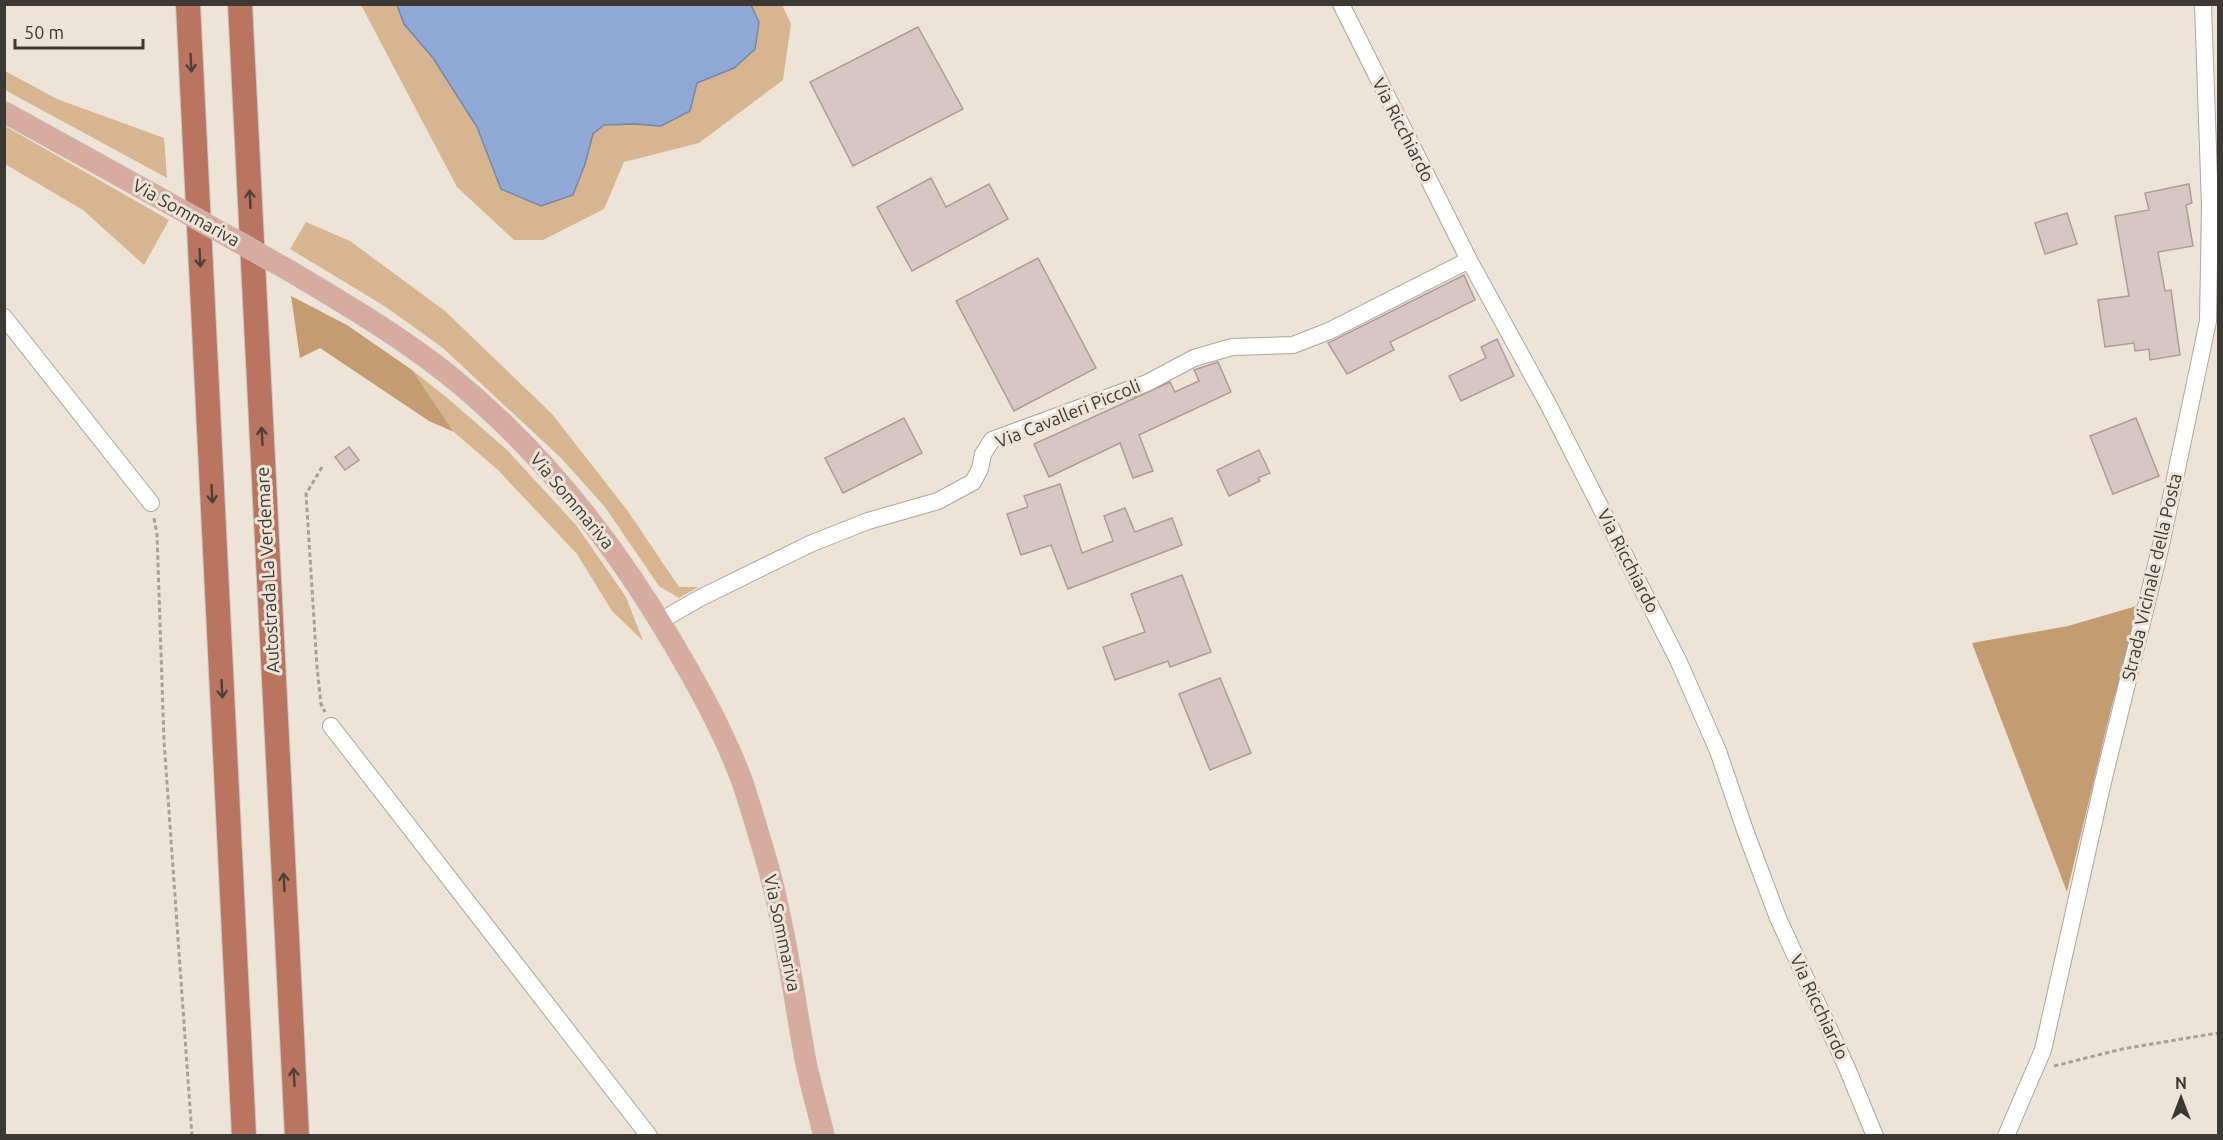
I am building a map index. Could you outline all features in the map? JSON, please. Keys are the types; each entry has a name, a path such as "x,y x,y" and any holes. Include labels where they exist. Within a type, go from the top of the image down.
{"highway":[{"path":"188,4 244,1136"},
{"name":"Autostrada La Verdemare","path":"240,4 297,1136"}],"main road":[{"name":"Via Sommariva","path":"4,112 290,271 378,324 449,376 493,414 544,465 582,509 615,553 660,621 706,699 741,778 767,862 788,948 806,1060 824,1136"}],"street":[{"name":"Via Ricchiardo","path":"1341,4 1469,260 1548,404 1678,660 1718,751 1746,834 1779,918 1875,1136"},
{"name":"Strada Vicinale della Posta","path":"2006,1136 2043,1050 2102,786 2161,545 2208,321 2210,206 2203,4"},
{"name":"Via Cavalleri Piccoli","path":"660,621 700,597 810,544 868,521 938,501 973,482 980,470 983,454 992,440 1147,383 1194,358 1232,347 1293,345 1329,331 1469,260"},
{"path":"4,316 151,503"},
{"path":"331,726 649,1136"}],"path":[{"path":"322,467 306,494 317,668 321,704 331,726"},
{"path":"151,503 157,534 164,741 192,1136"},
{"path":"2033,1074 2073,1060 2122,1048 2218,1032"}],"shaded area":[{"path":"361,5 397,5 404,24 433,58 477,127 501,189 573,195 593,134 604,125 661,126 690,111 697,83 734,68 759,22 751,5 782,5 791,24 783,80 699,143 624,162 604,209 543,240 514,240 457,187"},
{"path":"5,71 57,99 164,138 167,178 5,90"},
{"path":"5,126 169,220 144,265 83,210 5,164"},
{"path":"306,222 350,241 445,311 552,414 627,510 679,587 698,587 679,598 659,586 605,507 561,458 443,348 386,307 290,249"},
{"path":"291,296 347,325 412,370 454,432 429,421 320,348 300,358"},
{"path":"412,370 507,450 576,525 626,597 643,641 612,611 577,554 498,470 454,432"},
{"path":"2140,605 2111,709 2067,892 1972,643 2068,626"}],"water":[{"path":"397,5 751,5 759,22 755,49 734,68 697,83 690,111 661,126 604,125 593,134 573,195 541,206 501,189 477,127 433,58 404,24"}],"building":[{"path":"918,27 963,109 853,166 810,82"},
{"path":"931,178 946,207 989,184 1008,219 912,271 877,207"},
{"path":"2189,184 2192,203 2186,205 2193,246 2158,252 2165,291 2171,290 2180,355 2150,360 2149,349 2135,351 2134,343 2105,347 2098,300 2129,296 2115,216 2149,210 2145,193"},
{"path":"2067,213 2077,244 2045,254 2035,223"},
{"path":"1038,258 1096,368 1014,411 956,301"},
{"path":"1464,275 1475,300 1390,342 1394,350 1347,374 1328,343"},
{"path":"1497,339 1514,376 1461,401 1449,376 1486,358 1481,347"},
{"path":"1218,362 1231,392 1139,435 1153,471 1133,478 1120,443 1049,477 1034,444 1170,382 1175,392 1199,381 1194,370"},
{"path":"904,418 922,453 843,493 825,458"},
{"path":"2136,418 2159,476 2113,494 2090,436"},
{"path":"349,447 359,460 345,470 335,457"},
{"path":"1259,450 1270,473 1258,478 1260,481 1229,496 1217,470"},
{"path":"1060,484 1082,553 1113,541 1104,516 1125,508 1135,532 1172,518 1182,545 1068,589 1051,545 1021,555 1007,514 1028,507 1024,496"},
{"path":"1182,575 1211,652 1170,667 1168,661 1115,680 1103,647 1145,632 1131,594"},
{"path":"1220,678 1251,753 1210,770 1179,694"}]}
